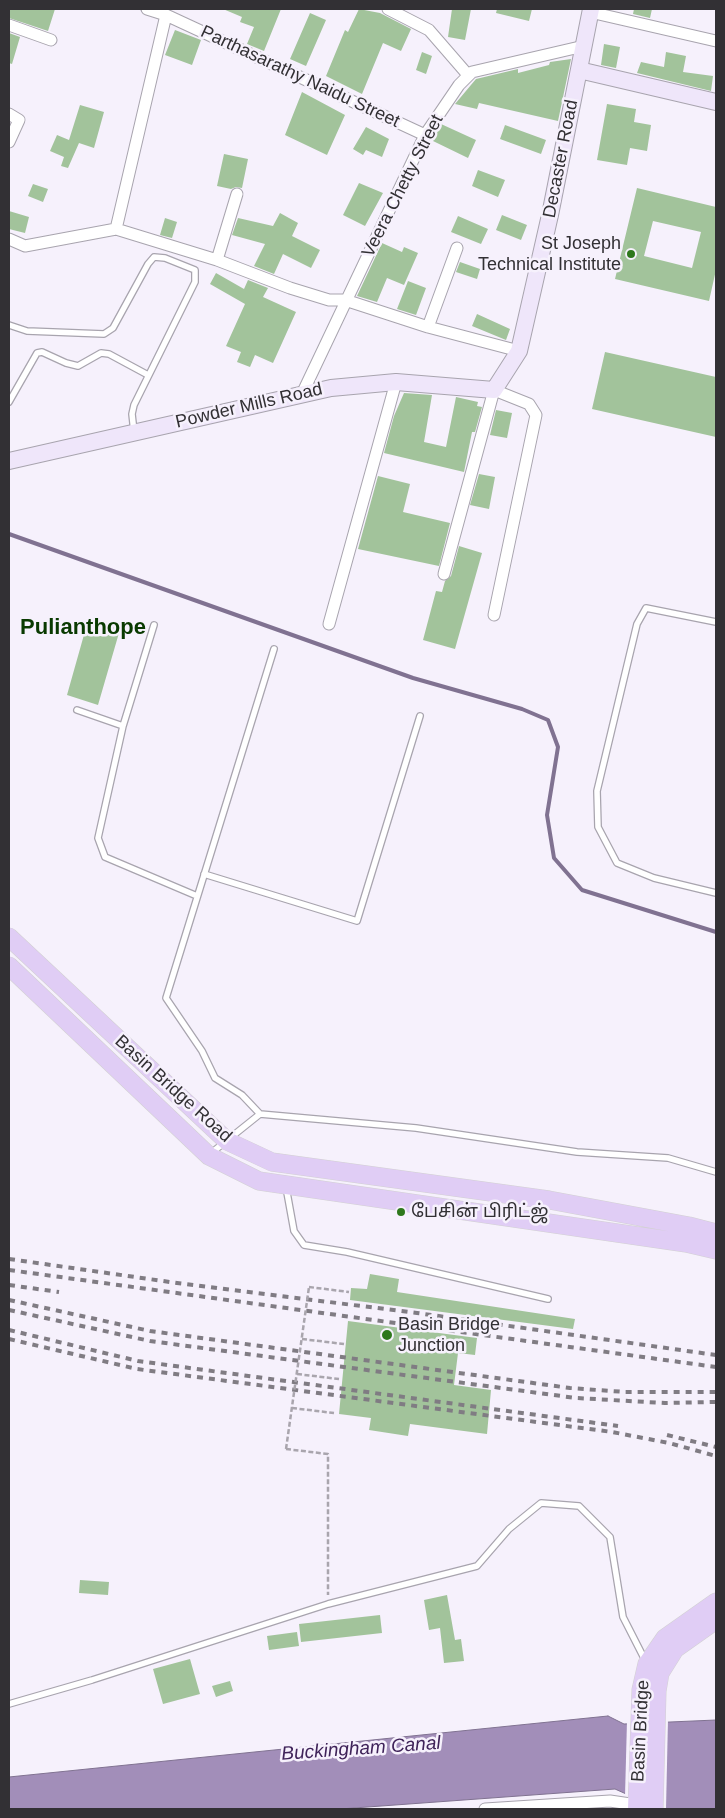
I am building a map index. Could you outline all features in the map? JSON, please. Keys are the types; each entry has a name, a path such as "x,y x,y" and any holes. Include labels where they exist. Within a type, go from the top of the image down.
{"main road":[{"name":"Basin Bridge Road","path":"9,937 226,1141 272,1162 549,1200 689,1226 716,1234"},
{"name":"Basin Bridge Road","path":"9,966 209,1156 258,1181 544,1224 686,1243 716,1250"},
{"name":"Basin Bridge","path":"641,1807 649,1691 647,1664 665,1638 716,1602"},
{"name":"Basin Bridge","path":"649,1691 675,1649 716,1620"}],"street":[{"name":"Parthasarathy Naidu Street","path":"147,9 166,15 425,135"},
{"path":"388,9 429,30 468,75 584,46"},
{"path":"591,11 716,41"},
{"name":"Decaster Road","path":"494,390 519,351 550,215 591,11"},
{"path":"116,228 166,15"},
{"path":"9,25 51,40"},
{"path":"579,70 716,102"},
{"name":"Veera Chetty Street","path":"302,394 425,135 468,75"},
{"path":"9,114 19,120 9,142"},
{"path":"218,260 237,194"},
{"path":"9,239 25,246 116,228 218,260 290,288 329,300 345,300 428,327 519,351"},
{"path":"428,327 457,248"},
{"path":"329,624 396,382"},
{"name":"Powder Mills Road","path":"9,461 331,388 396,382 494,390"},
{"path":"444,574 494,390 529,404 536,415 494,615"},
{"path":"485,1809 610,1801 641,1807"}],"lane":[{"path":"9,326 27,332 97,334 110,332 151,260 157,256 192,268 196,278 148,375 132,414 134,433"},
{"path":"9,402 37,353 42,352 66,363 78,366 101,354 109,354 148,375"},
{"path":"716,622 646,608 637,624 597,791 598,827 617,863 654,878 716,893"},
{"path":"154,625 123,726 98,838 105,857 197,896"},
{"path":"274,649 166,998 202,1051 215,1078 242,1095 260,1114 416,1128 577,1152 668,1158 716,1172"},
{"path":"77,710 123,726"},
{"path":"204,874 357,921 420,716"},
{"path":"209,1156 260,1114"},
{"path":"285,1185 294,1231 304,1245 346,1252 548,1299"},
{"path":"9,1704 92,1680 328,1604 477,1566 510,1529 541,1502 579,1506 610,1537 623,1617 647,1664"}],"path":[{"path":"328,1604 328,1454 286,1449 309,1287 349,1292"},
{"path":"302,1339 344,1344"},
{"path":"297,1374 339,1379"},
{"path":"292,1408 334,1413"}],"water":[{"name":"Buckingham Canal","path":"608,1716 624,1724 716,1720 716,1809 660,1809 615,1789 340,1809 9,1809 9,1777"}],"pier":[{"path":"668,1719 666,1809 654,1809 625,1796 627,1721"}],"building":[{"path":"9,9 55,9 48,31 9,18"},
{"path":"223,9 281,9 264,51 247,44 254,27 240,22 242,17"},
{"path":"359,9 380,13 411,29 401,51 383,43 362,94 326,76 345,30 348,32"},
{"path":"452,9 471,9 465,40 448,37"},
{"path":"497,9 532,9 529,21 496,13"},
{"path":"634,9 652,9 650,18 633,14"},
{"path":"310,13 326,20 306,66 290,59"},
{"path":"175,30 201,40 192,65 165,55"},
{"path":"9,33 20,37 12,64 9,63"},
{"path":"604,44 620,47 616,68 601,65"},
{"path":"422,52 432,56 426,74 416,70"},
{"path":"666,52 686,56 683,72 713,76 711,91 637,73 641,62 664,67"},
{"path":"571,59 558,121 479,103 477,109 455,104 476,79 518,69 518,73 549,65 550,62"},
{"path":"302,92 345,115 327,155 285,135"},
{"path":"607,104 636,109 634,122 651,125 647,151 630,148 627,165 597,160"},
{"path":"80,105 104,112 94,148 79,143 68,168 61,166 64,157 50,151 57,135 69,140"},
{"path":"441,124 476,140 468,158 433,141"},
{"path":"505,125 546,140 541,154 500,139"},
{"path":"366,127 389,139 382,157 366,150 363,155 353,149"},
{"path":"224,154 248,159 242,188 236,187 231,189 217,186"},
{"path":"478,170 505,180 498,197 472,186"},
{"path":"359,183 383,193 365,226 343,215"},
{"path":"33,184 48,189 43,202 28,196"},
{"path":"637,188 716,207 716,270 709,301 615,279","holes":["653,221 701,232 692,268 644,256"]},
{"path":"9,211 29,217 25,233 9,229"},
{"path":"280,213 298,223 292,236 320,250 311,268 283,254 274,274 254,266 265,244 232,235 238,218 273,226"},
{"path":"502,215 527,225 521,240 496,230"},
{"path":"458,216 488,229 481,244 451,232"},
{"path":"165,218 177,222 172,238 160,235"},
{"path":"382,243 402,252 404,247 418,253 404,285 387,278 377,302 357,296"},
{"path":"460,262 480,269 477,279 456,272"},
{"path":"216,273 244,289 248,280 268,288 263,297 296,312 273,363 255,355 250,367 237,362 241,352 226,346 245,304 210,284"},
{"path":"408,281 426,288 416,315 397,309"},
{"path":"477,314 510,329 506,340 472,326"},
{"path":"605,352 716,377 716,437 592,409"},
{"path":"404,393 432,395 424,442 446,447 456,397 478,402 477,406 482,407 475,432 472,432 464,472 384,453 394,416"},
{"path":"496,410 512,413 507,438 490,435"},
{"path":"479,474 495,477 489,509 470,505"},
{"path":"378,476 410,484 403,512 450,523 439,566 358,549"},
{"path":"459,546 482,553 455,649 423,640 436,591 442,592 445,581 451,576"},
{"path":"89,617 121,626 98,705 67,695"},
{"path":"370,1274 399,1279 397,1292 575,1319 573,1329 350,1300 351,1288 367,1289"},
{"path":"348,1321 477,1338 475,1355 458,1353 454,1385 491,1390 487,1434 410,1424 408,1436 369,1430 371,1418 339,1414"},
{"path":"80,1580 109,1582 108,1595 79,1593"},
{"path":"447,1595 455,1640 461,1639 464,1661 444,1663 440,1628 429,1630 424,1600"},
{"path":"380,1615 382,1633 301,1642 299,1624"},
{"path":"297,1632 299,1646 269,1650 267,1636"},
{"path":"190,1659 200,1694 163,1704 153,1669"},
{"path":"230,1681 233,1691 216,1697 212,1686"}],"waterway":[{"path":"9,534 413,678 522,709 548,720 558,747 547,815 554,858 582,890 716,932"}],"railway":[{"path":"9,1259 716,1355"},
{"path":"9,1270 716,1367"},
{"path":"9,1285 59,1292"},
{"path":"9,1300 150,1331 570,1388 625,1392 716,1392"},
{"path":"9,1310 150,1341 576,1398 665,1403 716,1402"},
{"path":"9,1330 138,1361 618,1426"},
{"path":"9,1339 137,1369 612,1432 669,1443 716,1456"},
{"path":"667,1435 716,1447"}],"place":[{"name":"St Joseph Technical Institute","path":"631,254"},
{"name":"பேசின் பிரிட்ஜ்","path":"401,1212"},
{"name":"Basin Bridge Junction","path":"387,1335"}],"district":[{"name":"Pulianthope","path":"83,628"}]}
